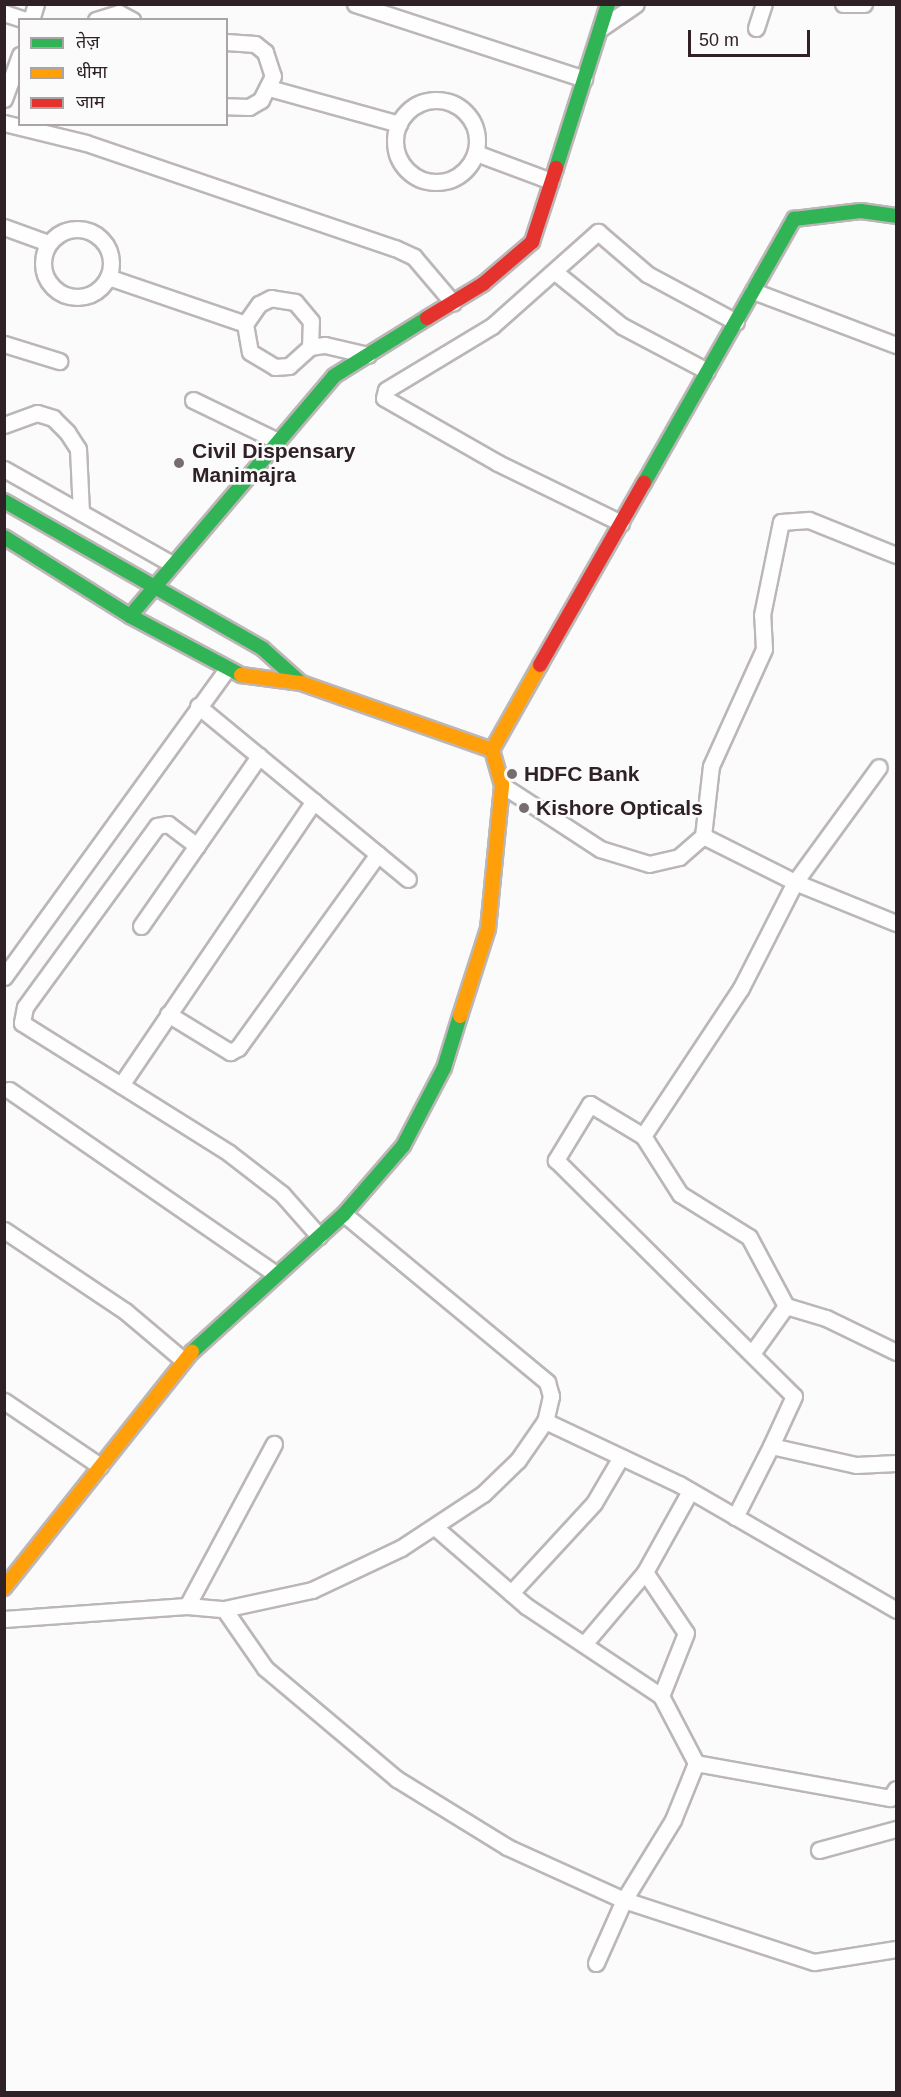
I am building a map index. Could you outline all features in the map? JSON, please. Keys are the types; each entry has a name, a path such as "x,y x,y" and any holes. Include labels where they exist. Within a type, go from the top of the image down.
{"street":[{"path":"355,4 584,79"},
{"path":"130,616 152,587 334,376 453,303 531,242 608,4"},
{"path":"601,28 636,4"},
{"path":"756,28 764,4"},
{"path":"843,4 864,4"},
{"path":"4,13 19,18"},
{"path":"104,18 119,14 128,18"},
{"path":"228,42 243,40 265,52 273,76 270,88 249,107 228,106"},
{"path":"4,99 18,60"},
{"path":"270,88 399,124"},
{"path":"420,103 451,103 473,123 476,153 461,174 442,181 422,180 401,163 399,124 420,103"},
{"path":"4,123 86,143 395,248 414,257 453,303"},
{"path":"476,153 551,181"},
{"path":"4,1588 183,1360 344,1214 403,1146 444,1068 488,929 502,785 492,750 794,219 861,211 897,216"},
{"path":"4,227 48,243"},
{"path":"66,230 88,230 110,255 108,277 82,297 60,293 42,265 48,243 66,230"},
{"path":"621,523 498,463 384,398 386,390 492,326 593,236 603,234 646,274 736,322"},
{"path":"555,272 622,326 707,371"},
{"path":"108,277 245,324"},
{"path":"753,291 897,345"},
{"path":"310,346 311,321 289,300 259,304 245,324 250,352 268,365 289,366 310,346 346,346 368,355"},
{"path":"4,344 59,361"},
{"path":"193,400 278,441"},
{"path":"4,425 37,413 53,418 67,432 78,449 81,512"},
{"path":"4,469 172,564"},
{"path":"4,501 263,649 301,683"},
{"path":"502,785 600,849 649,864 678,857 704,836 711,766 764,649 762,615 781,522 809,520 897,555"},
{"path":"4,537 130,616 250,680 301,683 492,750"},
{"path":"4,977 198,706 228,669"},
{"path":"198,706 408,879"},
{"path":"141,926 259,756"},
{"path":"643,1136 741,988 795,882 879,767"},
{"path":"121,1085 314,801"},
{"path":"197,846 168,824 157,825 21,1016 22,1023 229,1153 282,1194 319,1236"},
{"path":"704,836 795,882 897,922"},
{"path":"168,1014 230,1052 238,1048 378,854"},
{"path":"9,1090 276,1274"},
{"path":"735,1517 794,1396 753,1352 556,1160 590,1104 643,1136 680,1194 749,1237 786,1306 826,1318 897,1352"},
{"path":"4,1619 187,1606 224,1609 312,1590 436,1528 483,1494 518,1460 545,1421 552,1396 547,1382 344,1214"},
{"path":"4,1230 125,1311 183,1360"},
{"path":"753,1352 786,1306"},
{"path":"4,1401 99,1466"},
{"path":"545,1421 690,1491 897,1610"},
{"path":"187,1606 274,1444"},
{"path":"771,1446 856,1465 897,1463"},
{"path":"511,1593 594,1503 621,1457"},
{"path":"585,1643 645,1572 690,1491"},
{"path":"436,1528 511,1593 661,1696 696,1763 673,1820 624,1900 596,1963"},
{"path":"645,1572 686,1633 661,1696"},
{"path":"224,1609 264,1668 397,1779 507,1847 624,1900 814,1962 897,1949"},
{"path":"696,1763 890,1798 897,1789"},
{"path":"819,1850 897,1829"}],"traffic: fast":[{"path":"556,168 608,4"},
{"path":"644,483 794,219 861,211 896,216"},
{"path":"130,616 334,376 427,318"},
{"path":"4,501 263,649 301,683"},
{"path":"4,537 130,616 241,675"},
{"path":"192,1352 344,1214 403,1146 444,1068 460,1016"}],"traffic: slow":[{"path":"460,1016 488,929 502,785 492,750 540,665"},
{"path":"241,675 301,683 492,750"},
{"path":"4,1588 192,1352"}],"traffic: jam":[{"path":"427,318 483,284 532,242 556,168"},
{"path":"540,665 644,483"}],"place":[{"name":"Civil Dispensary Manimajra","path":"179,463"},
{"name":"HDFC Bank","path":"512,774"},
{"name":"Kishore Opticals","path":"524,808"}]}
